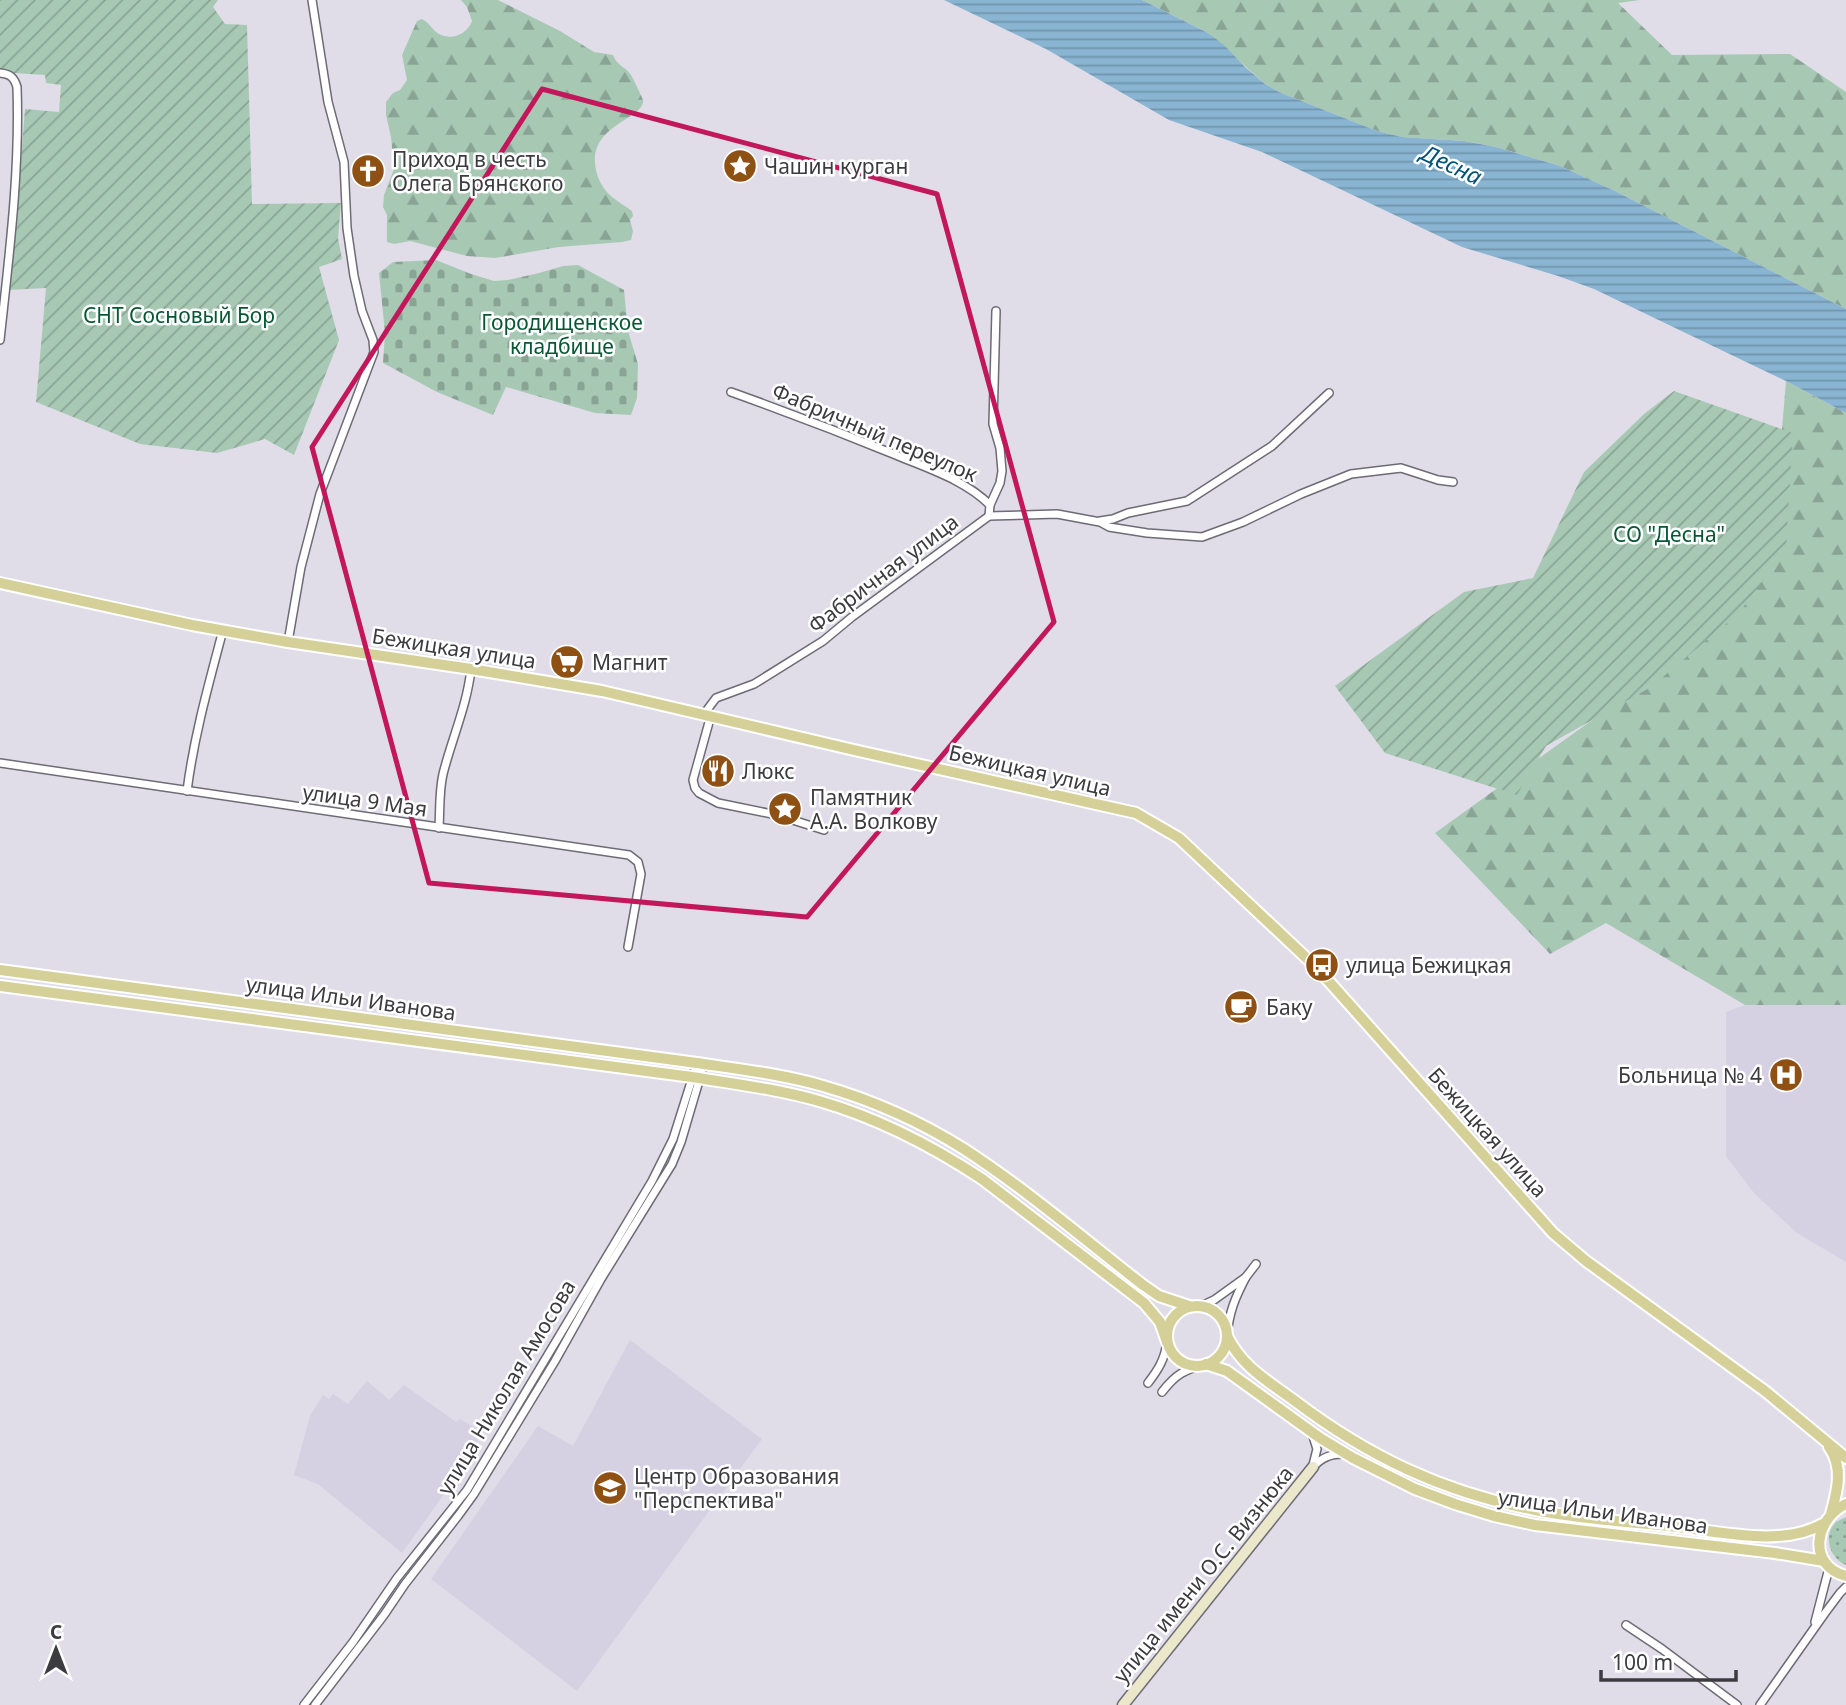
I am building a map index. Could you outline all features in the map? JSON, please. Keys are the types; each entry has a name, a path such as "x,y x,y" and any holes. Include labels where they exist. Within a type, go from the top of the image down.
{"main road":[{"name":"Бежицкая улица","path":"0,583 288,642 602,691 1136,813 1179,838 1317,968 1553,1233 1586,1261 1765,1391 1846,1458"},
{"name":"улица Ильи Иванова","path":"0,970 700,1064 821,1085 863,1099 934,1132 991,1168 1159,1296 1195,1306"},
{"name":"улица Ильи Иванова","path":"0,986 696,1078 771,1090 818,1101 896,1129 956,1162 1011,1200 1144,1303 1160,1322 1167,1342"},
{"path":"1195,1306 1217,1313 1222,1319 1227,1336 1226,1345 1214,1360 1196,1366 1177,1359 1167,1342 1166,1333 1174,1316 1181,1310 1195,1306"},
{"name":"улица Ильи Иванова","path":"1227,1336 1242,1360 1328,1427 1389,1461 1458,1490 1538,1511 1731,1533 1776,1537 1798,1534 1823,1524"},
{"name":"улица Ильи Иванова","path":"1206,1364 1227,1371 1346,1454 1415,1489 1455,1504 1494,1516 1571,1530 1775,1553 1826,1564 1835,1572 1846,1576"},
{"path":"1823,1440 1832,1451 1838,1466 1831,1514"},
{"path":"1826,1564 1820,1547 1823,1524 1831,1514 1846,1504"}],"street":[{"path":"288,642 302,567 320,494 374,352 354,276 347,228 344,162 328,102 312,0"},
{"path":"0,73 11,75 17,87 18,140 14,214 0,340"},
{"path":"990,505 1000,484 1002,471 1000,448 993,425 996,311"},
{"name":"Фабричный переулок","path":"731,392 831,428 952,478 979,494 990,505 989,516"},
{"name":"Фабричная улица","path":"1100,522 1128,513 1186,501 1272,446 1329,393"},
{"name":"Фабричная улица","path":"707,714 716,698 754,684 824,641 852,617 989,516 1057,514 1100,522 1109,527 1202,537 1243,522 1351,474 1401,468 1453,482"},
{"path":"187,791 197,731 223,630"},
{"path":"439,828 443,777 463,713 471,669"},
{"path":"707,714 693,780 699,793 718,803 777,815 824,830"},
{"name":"улица 9 Мая","path":"0,763 629,855 638,862 641,874 628,947"},
{"name":"улица Николая Амосова","path":"315,1705 458,1516 555,1361 601,1279 672,1164 681,1142 700,1064"},
{"name":"улица Николая Амосова","path":"304,1705 353,1642 397,1578 467,1490 652,1181 673,1139 696,1078"},
{"path":"1227,1336 1233,1303 1256,1264"},
{"path":"1195,1306 1214,1300 1246,1277"},
{"path":"1148,1383 1164,1359 1167,1342"},
{"path":"1162,1392 1181,1372 1206,1364"},
{"path":"1312,1432 1317,1449 1313,1467"},
{"path":"1313,1467 1326,1456 1346,1454"},
{"name":"улица имени О.С. Визнюка","path":"1123,1705 1313,1467"},
{"path":"1811,1633 1818,1611 1826,1564"},
{"path":"1760,1705 1846,1587"},
{"path":"1626,1625 1737,1705"}],"highlighted area":[{"path":"542,89 937,194 1054,622 807,917 429,883 312,447"}],"shaded area":[{"name":"Больница № 4","path":"1745,1005 1846,1005 1846,1262 1797,1233 1754,1193 1726,1156 1726,1012"},
{"name":"Центр Образования \"Перспектива\"","path":"630,1340 762,1439 577,1691 431,1579 538,1426 573,1446"},
{"path":"367,1381 389,1400 404,1385 456,1422 460,1419 482,1432 469,1459 402,1553 318,1484 294,1475 310,1416 323,1395 329,1399 333,1394 348,1404"}],"green space":[{"name":"СНТ Сосновый Бор","path":"0,0 218,0 213,7 225,24 247,25 252,204 341,203 338,238 342,259 319,267 339,340 294,455 265,439 217,453 140,444 36,402 46,288 8,290 25,109 59,112 61,85 46,83 45,75 14,73 0,69"},
{"path":"461,0 498,0 560,31 594,52 613,55 631,75 643,100 641,106 602,138 595,161 598,176 606,191 632,211 631,240 559,247 495,258 467,256 410,241 394,244 387,242 384,195 394,169 386,102 407,80 402,55 417,21 422,19 444,36 458,35 467,29 472,21"},
{"path":"1142,0 1640,0 1618,3 1672,55 1790,54 1846,92 1846,309 1617,192 1560,166 1496,147 1464,141 1402,137 1377,131 1279,92 1265,84 1208,33"},
{"name":"Городищенское кладбище","path":"436,260 494,281 578,265 624,290 628,331 638,364 637,398 631,415 595,413 506,387 493,415 437,392 383,363 385,333 379,273 393,262"},
{"path":"1786,381 1846,413 1846,1005 1745,1005 1606,923 1550,954 1435,833 1613,705 1772,550"},
{"name":"СО \"Десна\"","path":"1674,391 1793,433 1786,549 1739,613 1651,687 1546,746 1517,795 1385,753 1335,686 1464,592 1533,578 1584,472 1644,414"},
{"path":"1846,1517 1846,1565 1832,1552 1829,1533 1836,1522"}],"water":[{"name":"Десна","path":"944,0 1142,0 1208,33 1265,84 1279,92 1377,131 1402,137 1464,141 1496,147 1560,166 1617,192 1846,309 1846,413 1786,381 1594,289 1462,247 1262,152 1169,120 1046,49"}],"place":[{"name":"Чашин курган","path":"740,166"},
{"name":"Приход в честь Олега Брянского","path":"368,171"},
{"name":"Магнит","path":"567,662"},
{"name":"Люкс","path":"718,771"},
{"name":"Памятник А.А. Волкову","path":"785,809"},
{"name":"улица Бежицкая","path":"1322,965"},
{"name":"Баку","path":"1241,1007"},
{"name":"Больница № 4","path":"1786,1075"},
{"name":"Центр Образования \"Перспектива\"","path":"610,1488"}]}
